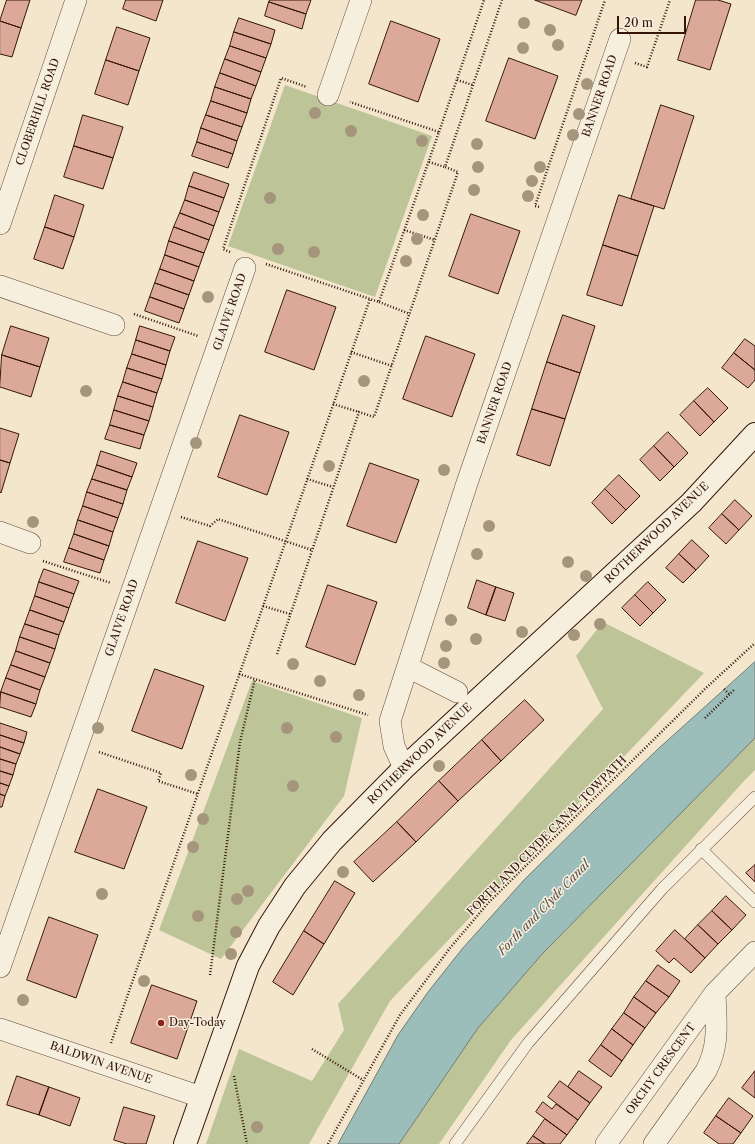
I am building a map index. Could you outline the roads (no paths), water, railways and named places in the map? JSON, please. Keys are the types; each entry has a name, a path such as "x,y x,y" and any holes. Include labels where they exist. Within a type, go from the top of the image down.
{"street":[{"name":"CLOBERHILL ROAD","path":"0,224 76,0"},
{"path":"328,94 361,0"},
{"name":"BANNER ROAD","path":"404,768 394,746 390,721 468,483 617,48"},
{"name":"GLAIVE ROAD","path":"0,967 247,263"},
{"path":"0,286 114,325"},
{"name":"ROTHERWOOD AVENUE","path":"185,1144 248,966 269,926 295,886 332,841 404,768 691,503 755,434"},
{"path":"0,532 30,542"},
{"path":"408,667 457,692"},
{"name":"ORCHY CRESCENT","path":"606,1144 715,993 755,952"},
{"path":"654,1144 706,1071 713,1058 717,1042 715,993"},
{"name":"BALDWIN AVENUE","path":"0,1029 201,1097"}],"lane":[{"path":"454,1144 528,1043 662,888 700,849 755,797"},
{"path":"700,849 755,902"}],"water":[{"name":"Forth and Clyde Canal","path":"755,662 755,738 543,953 478,1028 399,1144 338,1144 398,1035 428,992 462,949 524,880 597,808 658,749"}],"place":[{"name":"Day-Today","path":"161,1023"}]}
